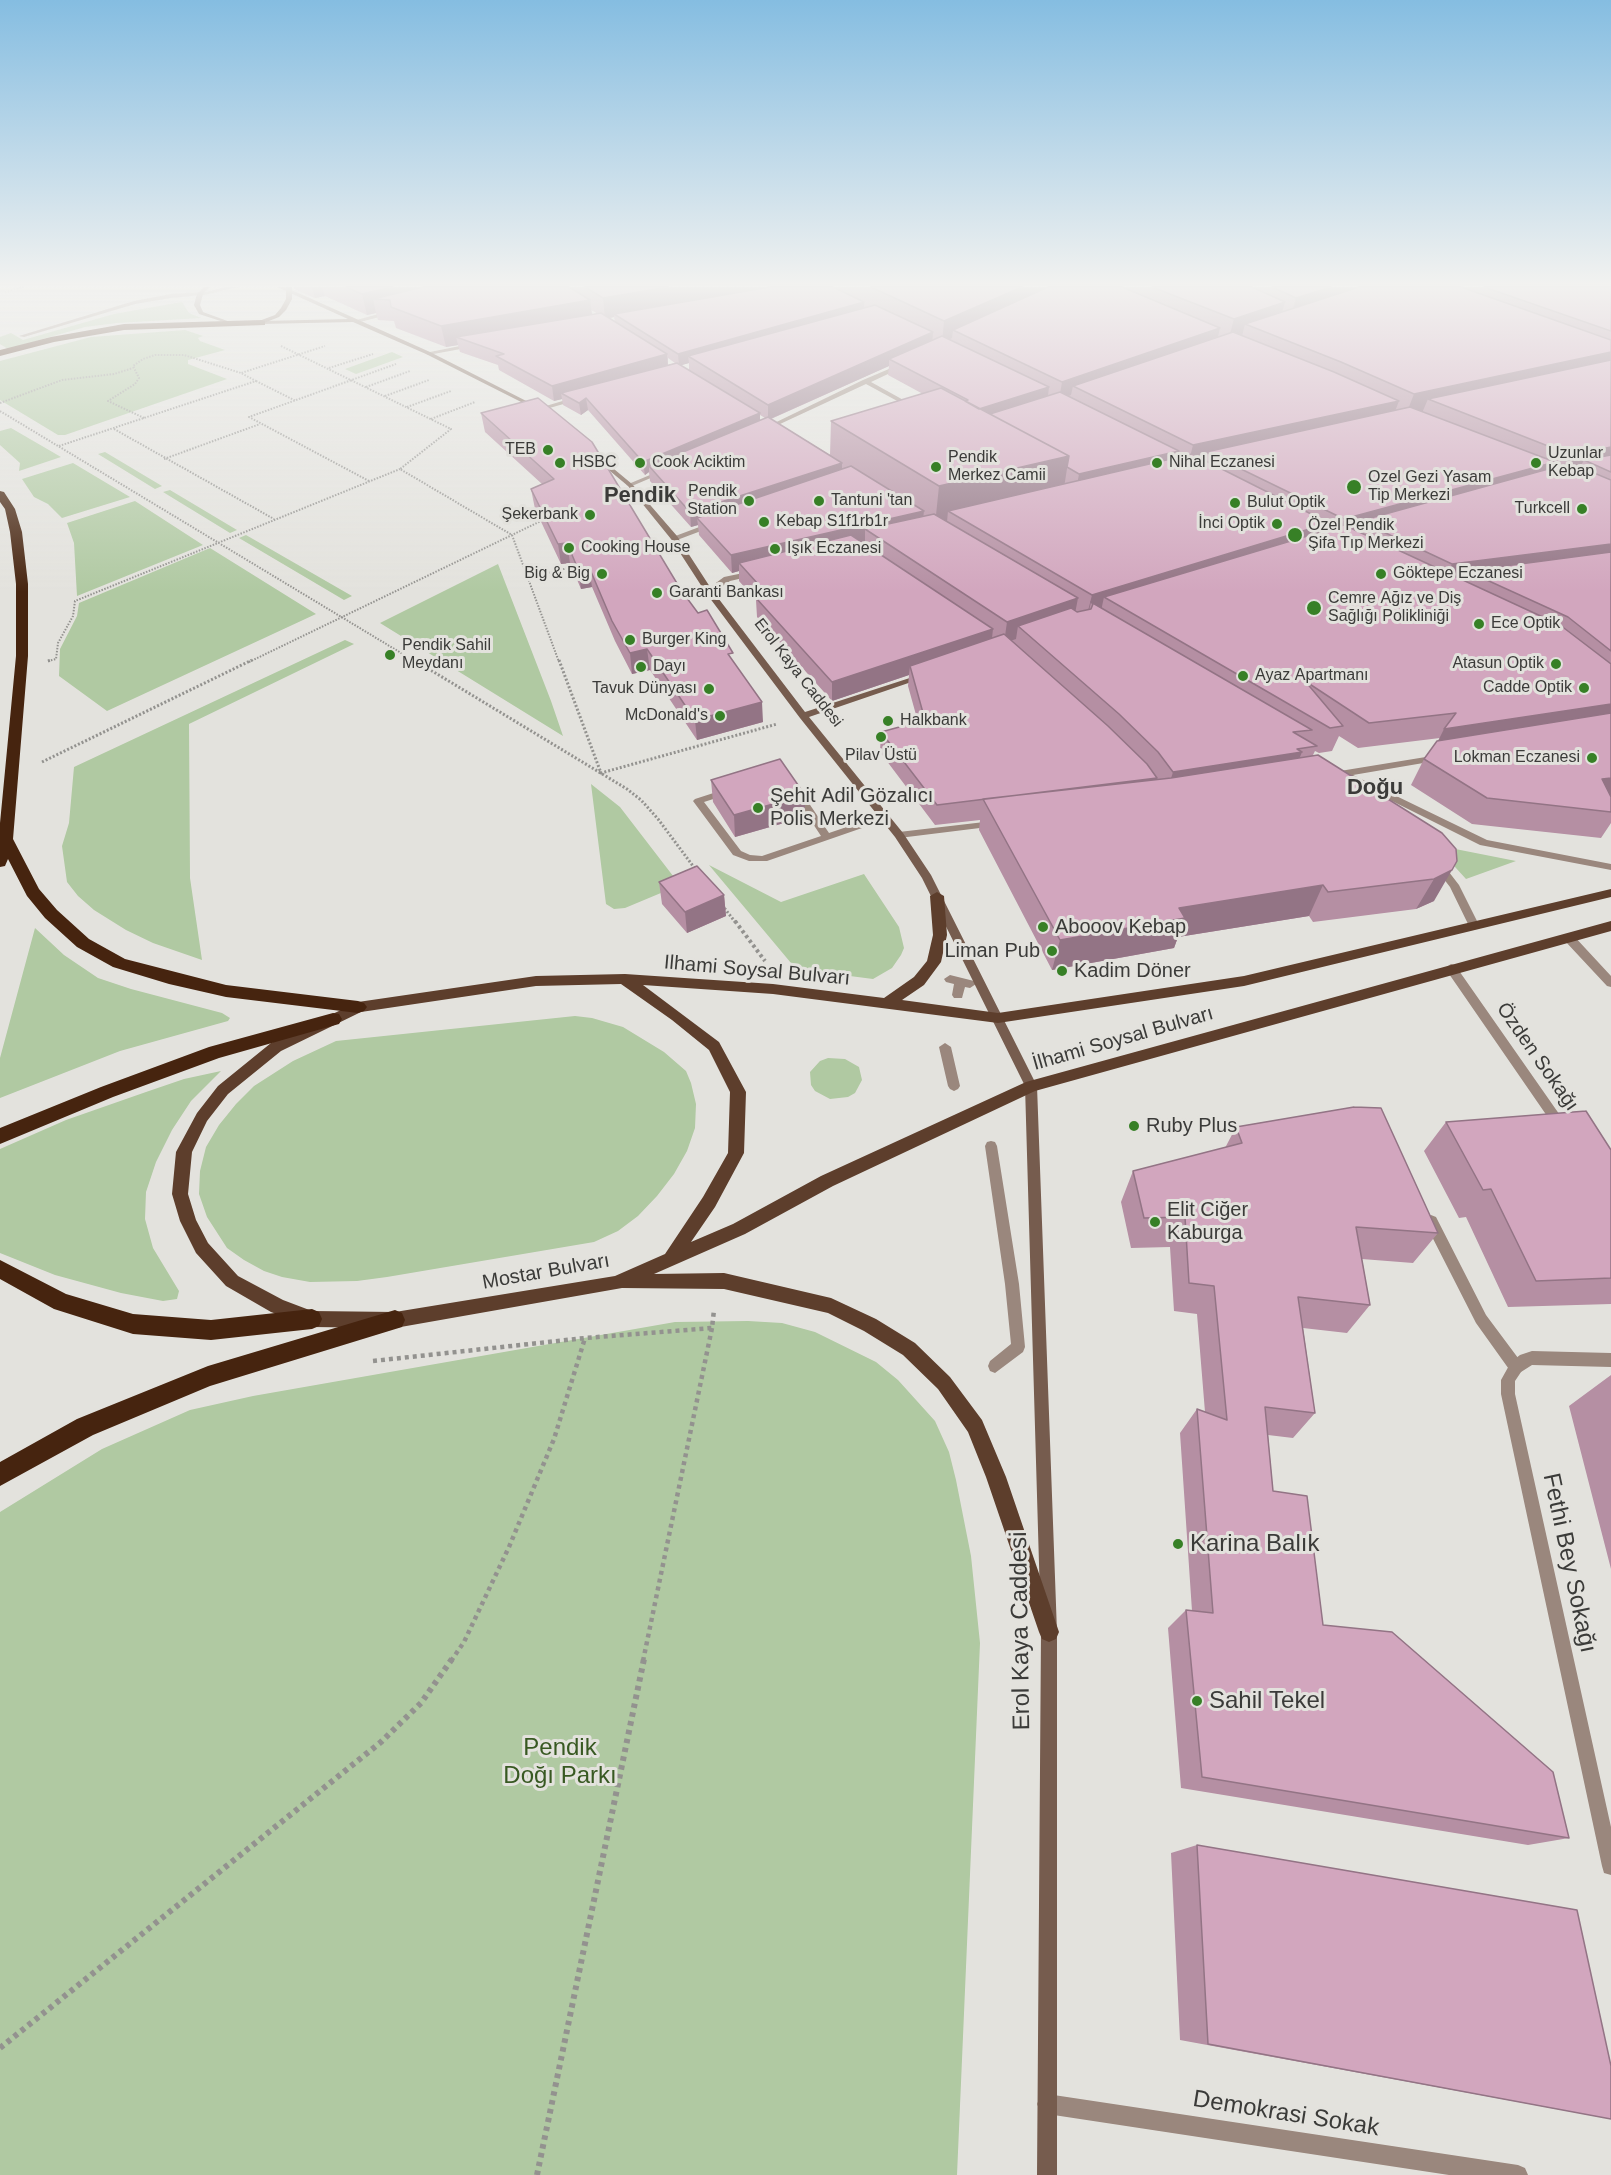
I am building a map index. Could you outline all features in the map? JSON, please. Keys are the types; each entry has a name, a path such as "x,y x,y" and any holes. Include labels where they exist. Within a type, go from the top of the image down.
{"highway":[{"path":"0,494 10,509 16,532 22,584 22,656 6,839 0,862"},
{"path":"6,839 33,892 51,914 83,943 119,963 169,978 226,991 358,1007"},
{"path":"0,1136 107,1092 215,1052 333,1020"},
{"path":"0,1269 61,1302 133,1324 211,1330 312,1319"},
{"path":"0,1475 85,1427 208,1376 395,1320"}],"main road":[{"name":"İlhami Soysal Bulvarı","path":"886,1004 998,1018 1244,981 1611,893"},
{"path":"886,1004 919,981 934,962 940,935 938,896"},
{"name":"İlhami Soysal Bulvarı","path":"671,1259 739,1229 827,1181 1031,1086 1451,968 1611,926"},
{"path":"625,979 714,1046 738,1092 736,1153 671,1259"},
{"name":"Mostar Bulvarı","path":"625,979 536,981 358,1007 276,1047 223,1090 202,1117 184,1152 180,1194 188,1221 202,1248 232,1281 277,1306 312,1319 395,1320 616,1283 671,1259"},
{"name":"Ilhami Soysal Bulvarı","path":"625,979 787,991 886,1004"},
{"path":"616,1283 717,1280 831,1306 870,1325 909,1349 944,1383 975,1426 996,1477 1049,1632"}],"street":[{"path":"498,388 548,416"},
{"path":"760,431 849,388"},
{"path":"879,388 923,413"},
{"path":"539,409 582,398"},
{"path":"762,421 780,432"},
{"name":"Erol Kaya Caddesi","path":"590,452 630,485 674,538 709,591 803,716 899,835 938,896 1031,1086 1049,1632 1047,2175"},
{"path":"630,485 674,467"},
{"path":"674,538 719,523"},
{"path":"709,591 727,579 761,571"},
{"path":"803,716 932,674"},
{"path":"1342,773 1446,757"},
{"path":"1332,771 1342,773 1484,843 1611,867"},
{"path":"791,783 826,836"},
{"path":"1351,793 1365,785"},
{"path":"741,788 698,801 737,853 749,858 762,859 885,817"},
{"path":"899,835 1002,822"},
{"path":"1434,860 1454,885 1473,923"},
{"path":"1569,938 1611,983"},
{"name":"Özden Sokağı","path":"1451,968 1564,1131"},
{"path":"958,995 960,982"},
{"path":"945,1047 954,1086"},
{"path":"991,1146 1012,1284 1018,1347 995,1366"},
{"path":"1424,1208 1481,1319 1516,1367 1532,1358 1611,1360"},
{"name":"Fethi Bey Sokağı","path":"1516,1367 1508,1380 1508,1394 1611,1866"},
{"name":"Demokrasi Sokak","path":"1047,2104 1518,2175"}],"path":[{"path":"0,404 40,388"},
{"path":"129,388 108,401 144,418"},
{"path":"59,446 233,388"},
{"path":"271,388 296,401"},
{"path":"329,388 249,417 369,481"},
{"path":"56,659 58,644 73,616 75,601 400,469 451,429 369,388"},
{"path":"385,396 405,388"},
{"path":"407,407 458,388"},
{"path":"431,419 503,391"},
{"path":"0,411 601,773 641,800 701,877"},
{"path":"164,459 261,424"},
{"path":"113,429 274,519"},
{"path":"400,469 512,535 601,773"},
{"path":"12,776 542,520"},
{"path":"528,578 578,566"},
{"path":"601,773 803,716"},
{"path":"722,905 787,991"},
{"path":"537,2175 712,1328 717,1280"},
{"path":"364,1362 585,1338 712,1328"},
{"path":"0,2048 372,1749 421,1703 464,1642 509,1547 554,1439 585,1338"}],"green space":[{"path":"0,388 200,388 65,435 58,435 0,400"},
{"path":"11,428 61,457 19,471 20,463 0,445 0,431"},
{"path":"105,452 162,486 155,489 98,454"},
{"path":"73,463 130,497 62,518 48,504 34,497 22,479"},
{"path":"170,490 237,530 230,533 163,492"},
{"path":"135,501 203,545 77,596 74,543 67,523"},
{"path":"246,535 352,596 344,600 239,538"},
{"path":"210,548 316,614 107,711 59,676 60,649 77,616 79,603"},
{"path":"498,564 551,701 563,736 380,623"},
{"path":"345,640 354,644 189,724 190,878 202,960 153,943 126,930 94,910 78,896 67,882 62,846 69,823 74,767"},
{"path":"591,784 620,807 680,885 625,908 614,909 606,904"},
{"path":"1435,845 1516,861 1466,879"},
{"path":"709,865 781,902 864,874 899,927 904,948 901,955 892,968 873,979 796,969"},
{"path":"35,928 64,955 98,978 222,1013 230,1018 228,1021 120,1051 0,1098 0,1058"},
{"path":"575,1016 592,1018 623,1027 664,1052 686,1071 696,1104 695,1128 687,1151 674,1174 638,1216 618,1231 594,1242 387,1277 357,1281 310,1282 264,1271 244,1260 227,1248 207,1217 199,1194 200,1171 206,1147 219,1125 254,1086 293,1061 336,1041"},
{"path":"828,1058 845,1059 859,1067 862,1080 855,1093 848,1097 830,1099 815,1091 811,1085 810,1072 820,1061"},
{"path":"221,1071 191,1101 172,1130 156,1162 146,1192 145,1219 153,1248 179,1291 177,1299 163,1301 121,1293 55,1275 0,1253 0,1149 66,1120 184,1079"},
{"name":"Pendik Doğı Parkı","path":"675,1322 782,1323 815,1332 876,1362 898,1380 935,1421 949,1452 956,1480 971,1556 980,1643 957,2175 0,2175 0,1512 102,1449 190,1410 253,1396"}],"building":[{"path":"578,388 719,388 760,413 643,462 586,398 579,403 561,393"},
{"path":"741,388 805,388 768,405"},
{"path":"942,388 1069,456 939,486 831,421"},
{"path":"946,388 1044,388 979,409 965,401 968,400"},
{"path":"1078,388 1371,388 1399,401 1193,445"},
{"path":"1401,388 1440,388 1414,394"},
{"path":"1477,388 1611,388 1611,447 1571,455 1428,399"},
{"path":"1060,392 1179,451 1079,474 1067,467 1069,456 990,414"},
{"path":"538,398 592,442 681,590 698,613 707,610 733,653 728,654 762,702 695,720 647,649 630,653 612,621 589,567 578,569 567,543 558,544 531,489 554,479 481,413"},
{"path":"1410,407 1555,462 1344,519 1206,452"},
{"path":"768,417 842,463 690,512 649,466"},
{"path":"1192,454 1329,523 1092,595 948,511"},
{"path":"1611,455 1611,472 1584,460"},
{"path":"1570,463 1611,480 1611,544 1452,564 1360,521"},
{"path":"851,466 924,511 731,555 697,518"},
{"path":"934,514 1078,598 1007,622 865,529"},
{"path":"1344,525 1560,625 1611,664 1611,704 1444,729 1456,713 1369,723 1305,681 1343,726 1330,728 1104,597"},
{"path":"851,535 993,629 832,682 756,598 768,595 739,563"},
{"path":"1611,552 1611,651 1568,617 1467,571"},
{"path":"1091,602 1312,730 1293,732 1317,746 1297,749 1302,752 1173,772 1158,752 1119,714 1018,626 1071,608 1077,612 1091,609 1093,604"},
{"path":"1004,634 1108,726 1147,764 1157,778 937,805 881,732 925,720 910,666"},
{"path":"1611,713 1611,778 1602,779 1611,797 1611,812 1487,798 1424,759 1437,741"},
{"path":"1318,755 1442,833 1456,849 1457,861 1452,870 1434,879 1328,892 1323,885 1179,908 1185,918 1060,940 983,799 1171,778"},
{"path":"780,759 805,795 734,815 711,780"},
{"path":"697,866 724,895 685,912 659,882"},
{"path":"1354,1107 1381,1108 1438,1233 1356,1227 1370,1305 1298,1297 1315,1413 1265,1407 1273,1491 1307,1496 1323,1625 1392,1632 1553,1772 1569,1838 1202,1777 1186,1610 1213,1613 1197,1409 1227,1420 1214,1286 1189,1283 1185,1217 1144,1218 1133,1171 1242,1143 1236,1127"},
{"path":"1586,1111 1611,1150 1611,1278 1536,1281 1491,1189 1483,1190 1446,1122"},
{"path":"1197,1845 1577,1910 1611,2066 1611,2119 1208,2044"}],"place":[{"name":"TEB","path":"548,450"},
{"name":"HSBC","path":"560,463"},
{"name":"Cook Aciktim","path":"640,463"},
{"name":"Nihal Eczanesi","path":"1157,463"},
{"name":"Uzunlar Kebap","path":"1536,463"},
{"name":"Pendik Merkez Camii","path":"936,467"},
{"name":"Ozel Gezi Yasam Tip Merkezi","path":"1354,487"},
{"name":"Pendik Station","path":"749,501"},
{"name":"Tantuni 'tan","path":"819,501"},
{"name":"Bulut Optik","path":"1235,503"},
{"name":"Turkcell","path":"1582,509"},
{"name":"Şekerbank","path":"590,515"},
{"name":"Kebap S1f1rb1r","path":"764,522"},
{"name":"İnci Optik","path":"1277,524"},
{"name":"Özel Pendik Şifa Tıp Merkezi","path":"1295,535"},
{"name":"Cooking House","path":"569,548"},
{"name":"Işık Eczanesi","path":"775,549"},
{"name":"Big & Big","path":"602,574"},
{"name":"Göktepe Eczanesi","path":"1381,574"},
{"name":"Garanti Bankası","path":"657,593"},
{"name":"Cemre Ağız ve Diş Sağlığı Polikliniği","path":"1314,608"},
{"name":"Ece Optik","path":"1479,624"},
{"name":"Burger King","path":"630,640"},
{"name":"Pendik Sahil Meydanı","path":"390,655"},
{"name":"Atasun Optik","path":"1556,664"},
{"name":"Dayı","path":"641,667"},
{"name":"Ayaz Apartmanı","path":"1243,676"},
{"name":"Cadde Optik","path":"1584,688"},
{"name":"Tavuk Dünyası","path":"709,689"},
{"name":"McDonald's","path":"720,716"},
{"name":"Halkbank","path":"888,721"},
{"name":"Pilav Üstü","path":"881,737"},
{"name":"Lokman Eczanesi","path":"1592,758"},
{"name":"Şehit Adil Gözalıcı Polis Merkezi","path":"758,808"},
{"name":"Abooov Kebap","path":"1043,927"},
{"name":"Liman Pub","path":"1052,951"},
{"name":"Kadim Döner","path":"1062,971"},
{"name":"Ruby Plus","path":"1134,1126"},
{"name":"Elit Ciğer Kaburga","path":"1155,1222"},
{"name":"Karina Balık","path":"1178,1544"},
{"name":"Sahil Tekel","path":"1197,1701"}],"district":[{"name":"Pendik","path":"640,496"},
{"name":"Doğu","path":"1375,788"}]}
